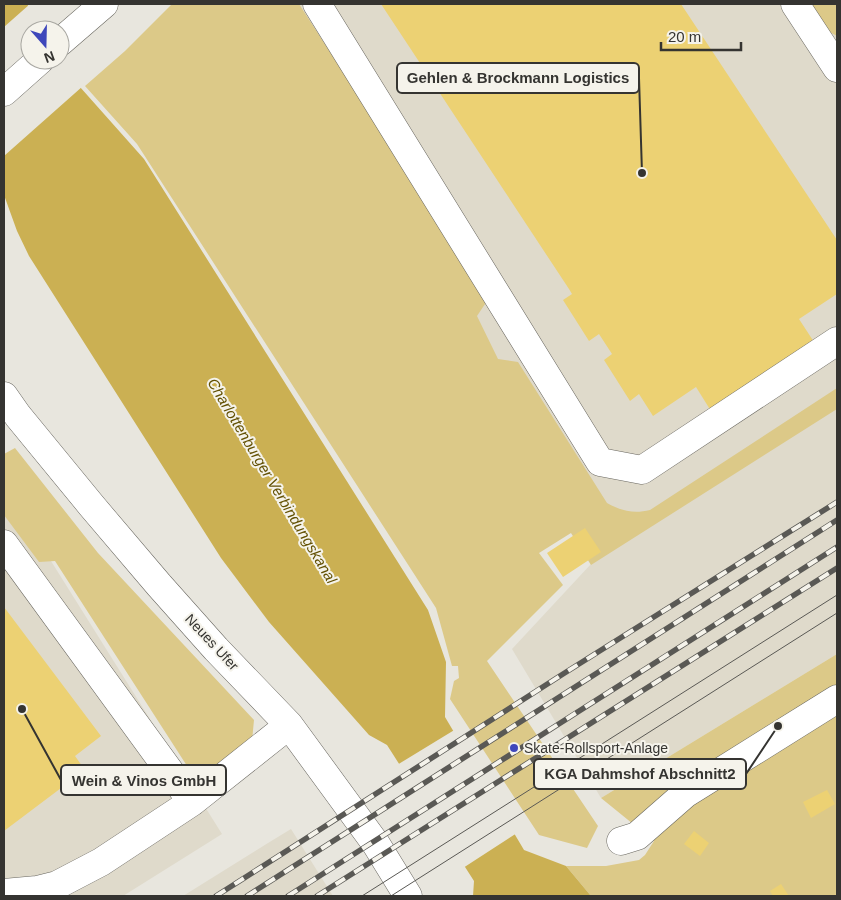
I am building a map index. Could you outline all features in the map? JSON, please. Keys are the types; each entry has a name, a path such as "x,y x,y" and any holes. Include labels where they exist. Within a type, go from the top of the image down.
{"street":[{"path":"317,4 600,462 642,470 837,340"},
{"path":"795,4 836,65"},
{"path":"70,33 99,8"},
{"path":"4,92 29,70"},
{"name":"Neues Ufer","path":"8,413 216,649 289,725 376,844 408,896"},
{"path":"4,544 192,802"},
{"path":"621,841 637,836 685,794 837,699"},
{"path":"4,893 37,890 57,885 101,862 192,802 289,725"}],"shaded area":[{"path":"172,4 299,4 489,298 477,316 498,359 518,362 607,503 628,511 650,510 837,388 837,409 591,565 571,533 539,553 563,585 487,661 598,826 587,848 539,835 450,699 454,681 459,678 458,666 452,666 436,608 137,144 85,86 125,51"},
{"path":"238,4 837,4 837,654 601,798 512,649 591,564"},
{"path":"808,4 837,4 837,36 826,30"},
{"path":"15,448 98,553 254,720 252,741 206,774 189,769 55,561 39,562 4,515 4,454"},
{"path":"4,486 222,834 123,896 4,896"},
{"path":"837,654 837,896 591,896 566,866 606,866 639,860 645,855 654,841 601,798"},
{"path":"291,829 333,896 183,896 268,843"}],"water":[{"name":"Charlottenburger Verbindungskanal","path":"4,4 27,4 37,20 20,20 20,70 67,70 80,87 144,159 428,610 446,662 445,717 524,850 566,866 591,896 473,896 474,881 387,745 369,735 269,622 221,558 29,256 17,231 4,195"}],"pier":[{"path":"30,4 40,20 20,20 20,70 70,70 70,67 83,86 4,156 4,27"},
{"path":"456,729 517,833 463,868 397,765"}],"building":[{"path":"381,4 681,4 837,240 837,294 799,319 814,342 711,411 696,387 653,416 639,394 630,401 604,360 612,354 599,334 589,341 563,300 572,294 569,289"},
{"path":"585,528 601,552 563,577 547,553"},
{"path":"4,607 101,736 75,756 85,770 4,831"},
{"path":"827,790 835,804 811,818 803,802"},
{"path":"694,831 709,843 700,856 684,844"},
{"path":"781,884 789,896 773,896 770,891"}],"tram line":[{"path":"362,896 837,595"},
{"path":"391,896 837,613"}],"railway":[{"path":"216,896 563,674 837,502"},
{"path":"247,896 837,520"},
{"path":"288,896 837,547"},
{"path":"317,896 837,568"}],"place":[{"name":"Gehlen & Brockmann Logistics","path":"642,173"},
{"name":"Wein & Vinos GmbH","path":"22,709"},
{"name":"KGA Dahmshof Abschnitt2","path":"778,726"},
{"name":"Skate-Rollsport-Anlage","path":"514,748"}]}
